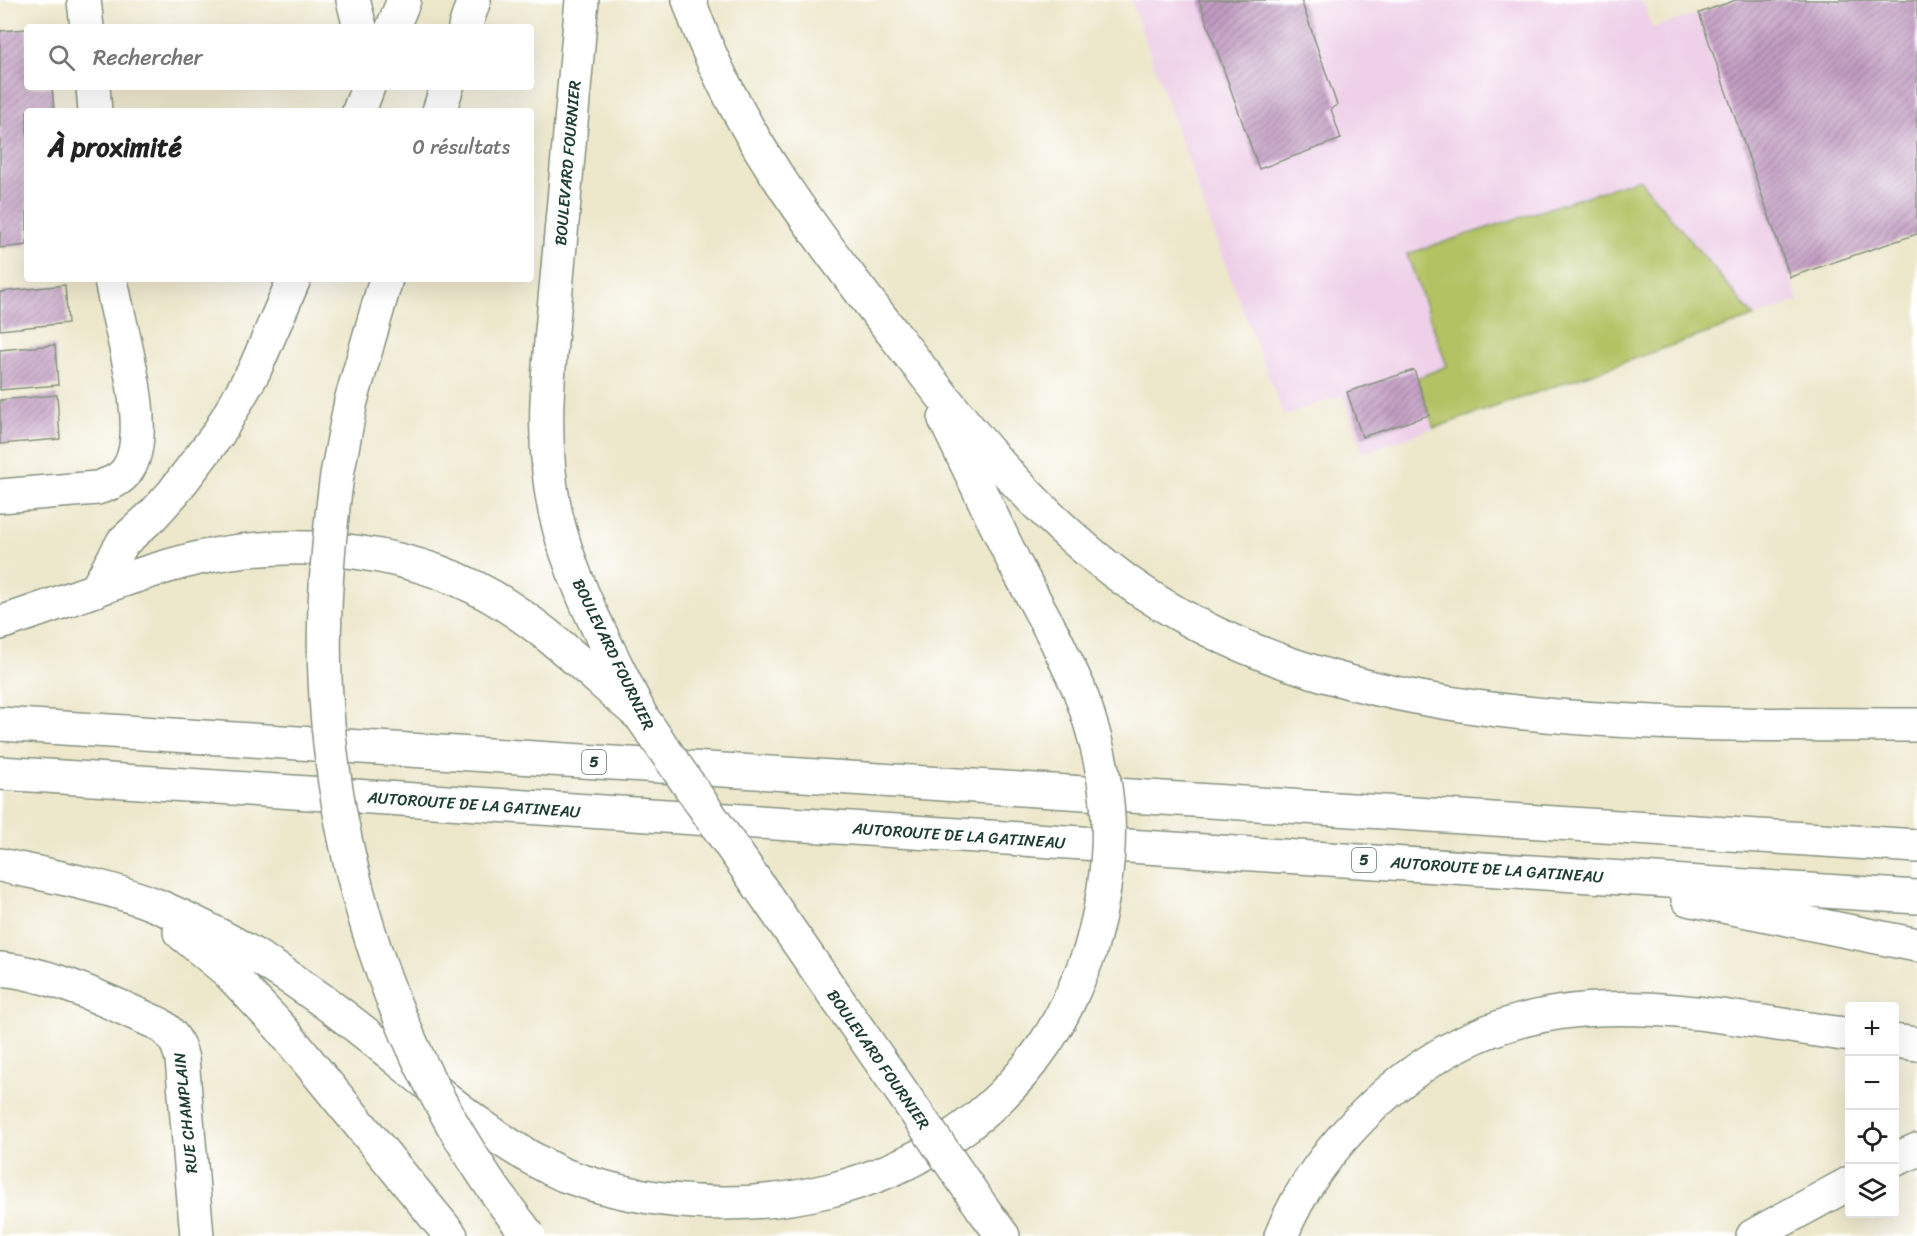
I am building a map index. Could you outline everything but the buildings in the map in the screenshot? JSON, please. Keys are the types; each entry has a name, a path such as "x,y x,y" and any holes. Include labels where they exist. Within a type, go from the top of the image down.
{"main road":[{"path":"84,0 87,24"},
{"path":"353,0 359,24"},
{"path":"394,24 404,0"},
{"path":"466,24 474,0"},
{"name":"BOULEVARD FOURNIER","path":"582,0 548,379 547,457 555,511 568,555 580,588 640,716 1003,1236"},
{"path":"689,0 703,16 731,99 780,179 838,262 921,371 998,463 1054,522 1125,579 1177,613 1223,637 1285,663 1336,679 1400,694 1453,703 1624,720 1917,725"},
{"path":"93,90 95,108"},
{"path":"360,108 367,90"},
{"path":"440,108 446,90"},
{"path":"0,496 98,488 110,484 128,470 134,458 136,446 136,410 130,364 112,282"},
{"path":"96,590 123,542 174,493 218,434 254,371 293,282"},
{"path":"385,282 353,392 337,475 327,570 325,681 338,794 355,879 378,960 425,1075 481,1169 529,1236"},
{"path":"0,866 112,891 155,905 189,920 246,951 346,1018 474,1120 514,1148 563,1175 626,1198 689,1209 749,1210 808,1203 863,1187 888,1176 936,1150 983,1115 1026,1070 1062,1015 1090,951 1099,917 1108,863 1107,792 1098,747 1079,689 921,371"},
{"path":"0,623 178,564 234,552 304,549 380,556 443,574 505,604 530,622 640,716"},
{"name":"5","path":"0,724 1917,846"},
{"name":"AUTOROUTE DE LA GATINEAU","path":"0,773 1917,897"},
{"path":"1554,872 1917,945"},
{"path":"112,891 179,932 227,970 307,1058 451,1236"},
{"name":"RUE CHAMPLAIN","path":"0,969 38,975 66,984 159,1024 171,1033 178,1044 182,1059 197,1236"},
{"path":"1281,1236 1293,1208 1308,1183 1348,1130 1390,1090 1414,1072 1485,1031 1542,1015 1632,1007 1697,1013 1845,1034"},
{"path":"1899,1042 1917,1044"},
{"path":"1899,1158 1917,1150"},
{"path":"1752,1236 1845,1186"}],"shaded area":[{"path":"1131,0 1642,0 1652,28 1699,13 1798,301 1363,453 1343,395 1284,416 1223,259"}],"green space":[{"path":"1639,179 1754,317 1434,428 1417,378 1447,366 1407,254"}]}
